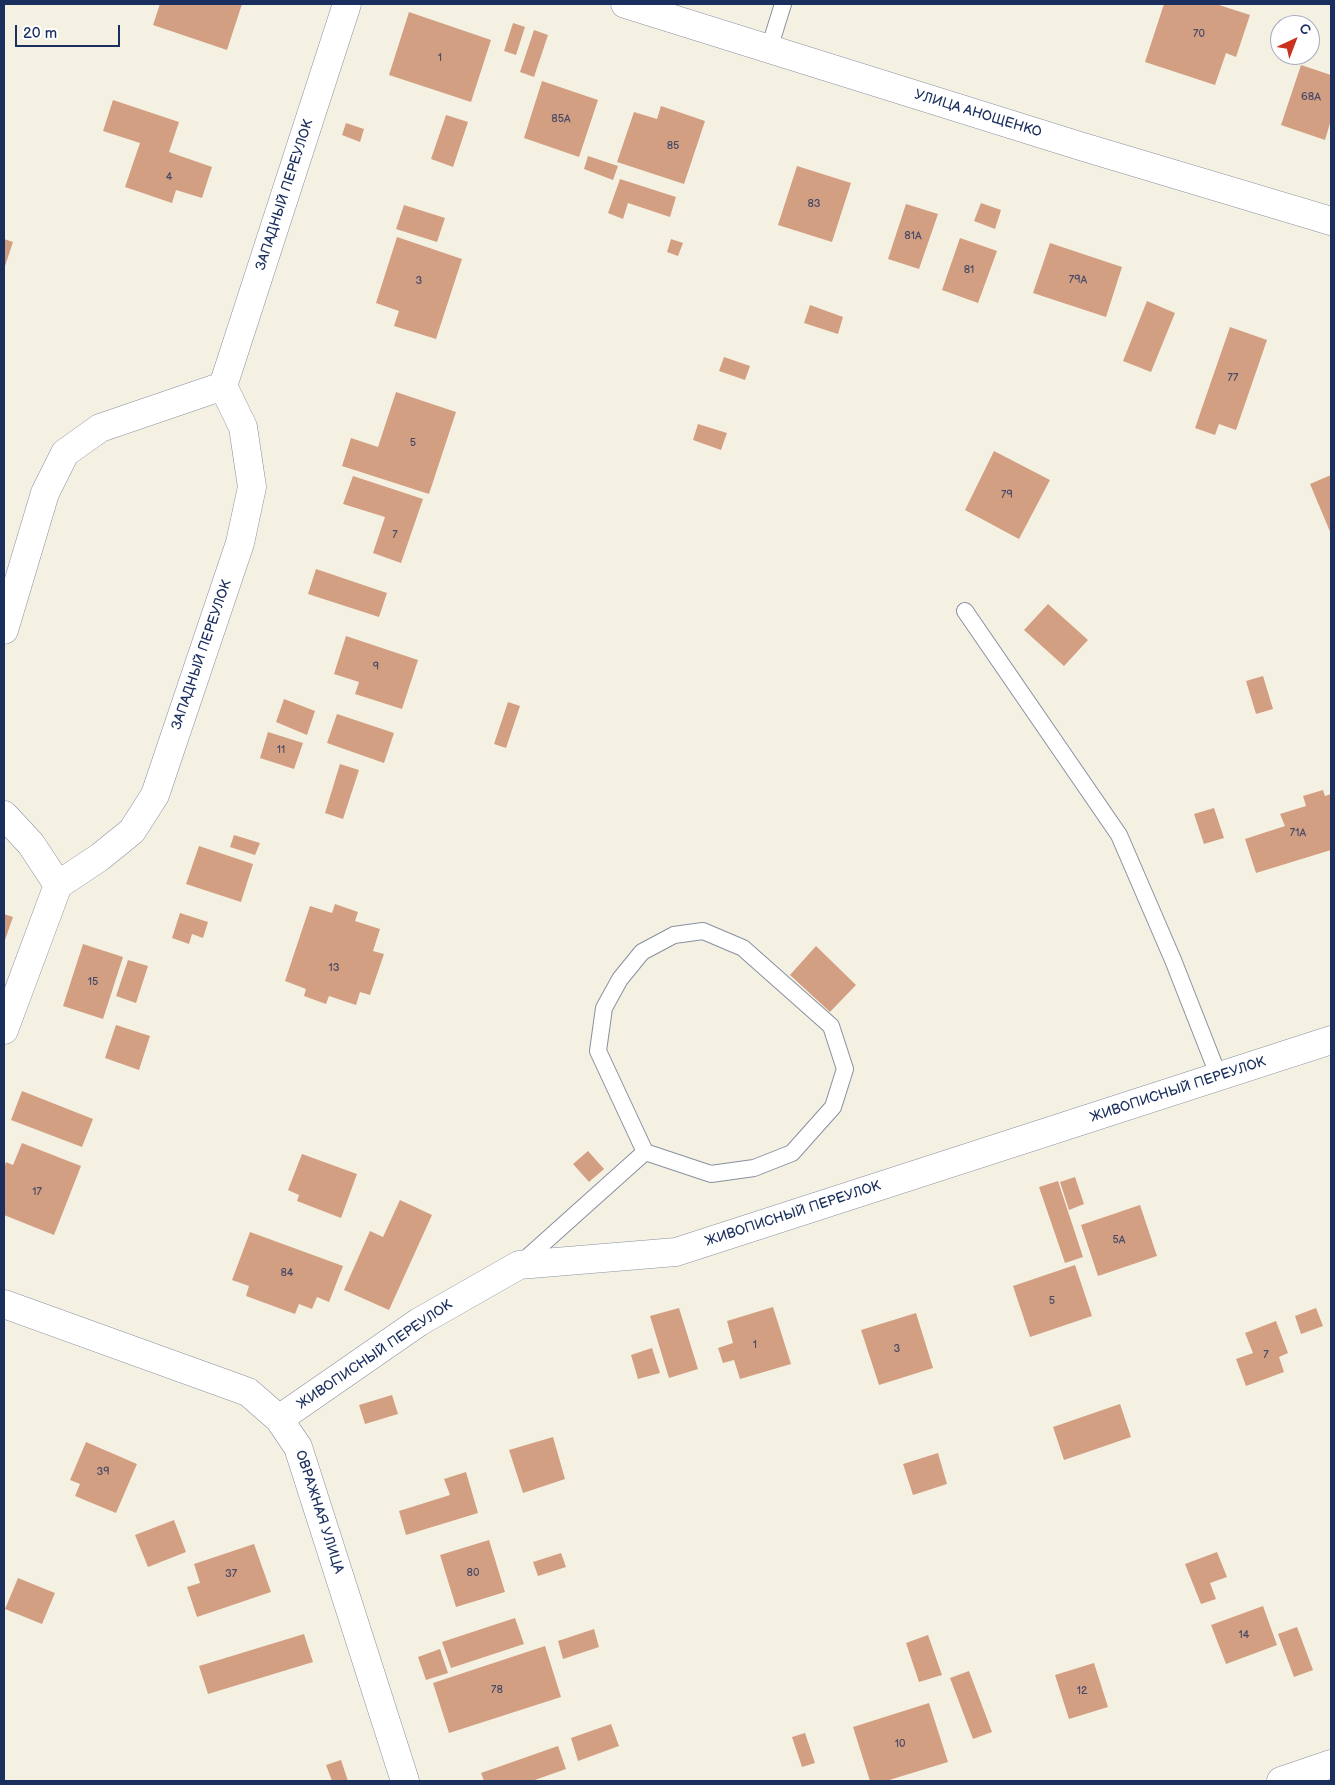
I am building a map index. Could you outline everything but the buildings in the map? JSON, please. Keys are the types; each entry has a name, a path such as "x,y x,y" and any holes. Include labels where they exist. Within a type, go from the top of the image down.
{"street":[{"name":"ЗАПАДНЫЙ ПЕРЕУЛОК","path":"58,885 100,858 132,831 154,795 240,543 252,487 243,427 223,386 347,4"},
{"name":"УЛИЦА АНОЩЕНКО","path":"625,4 1080,146 1331,221"},
{"path":"4,630 45,493 65,453 100,428 223,386"},
{"path":"4,814 31,844 58,885 4,1030"},
{"name":"ЖИВОПИСНЫЙ ПЕРЕУЛОК","path":"279,1419 419,1322 519,1265 676,1252 1331,1040"},
{"name":"ОВРАЖНАЯ УЛИЦА","path":"4,1304 248,1392 279,1419 298,1447 405,1781"},
{"path":"1281,1781 1331,1764"}],"lane":[{"path":"769,49 783,4"},
{"path":"965,611 1119,835 1219,1077"},
{"path":"703,931 743,948 831,1026 845,1069 833,1107 792,1153 754,1168 711,1174 645,1152 598,1051 604,1008 620,979 642,952 674,934 703,931"},
{"path":"519,1265 645,1152"}]}
